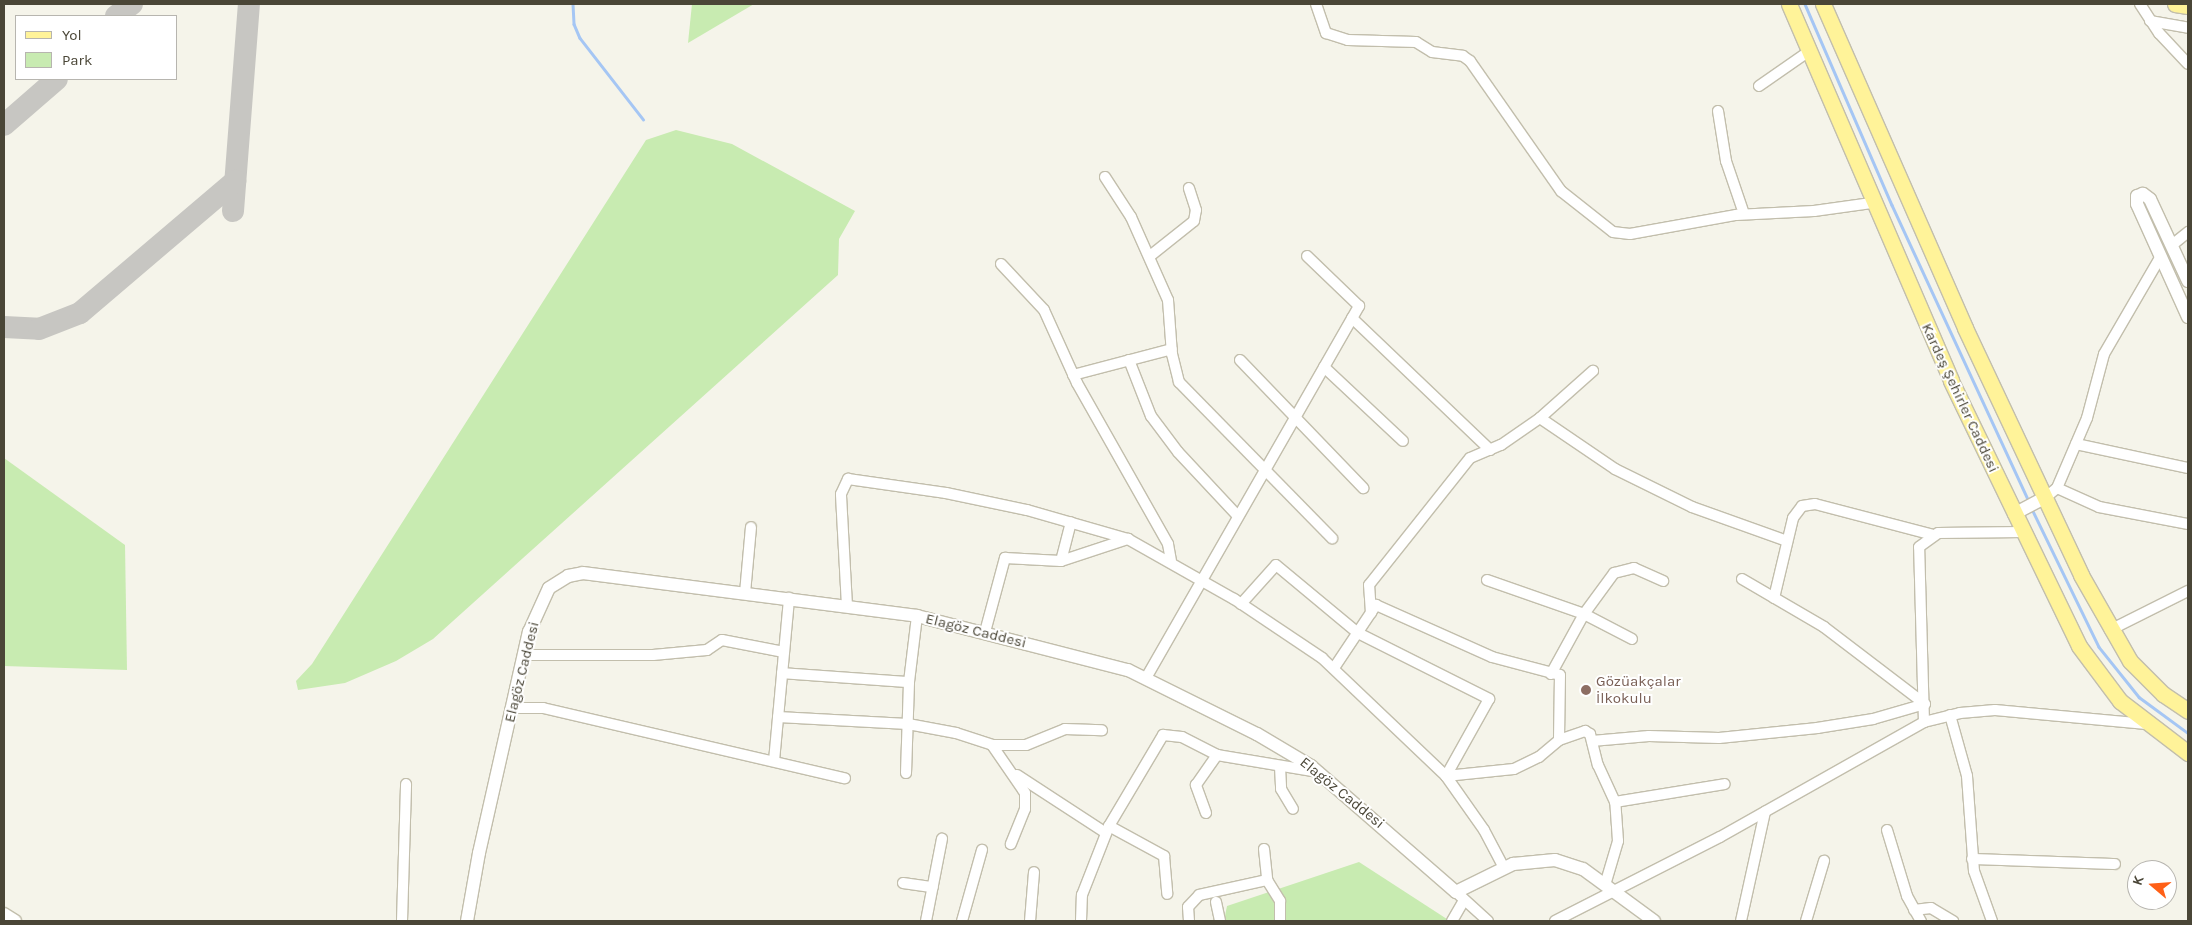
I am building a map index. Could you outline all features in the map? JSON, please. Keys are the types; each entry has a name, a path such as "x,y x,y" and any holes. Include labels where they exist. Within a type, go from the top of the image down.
{"main road":[{"name":"Kardeş Şehirler Caddesi","path":"1789,4 1871,203 2014,514 2084,653 2112,692 2146,724 2188,753"},
{"path":"1823,4 1961,319 2051,492 2110,630 2138,670 2188,711"},
{"path":"1832,24 1835,4"},
{"path":"2176,4 2188,6"}],"street":[{"path":"1316,4 1326,32 1348,40 1416,42 1432,52 1463,56 1470,61 1561,191 1613,232 1630,234 1744,214 1814,211 1871,203"},
{"path":"2140,4 2150,21 2188,64"},
{"path":"2150,21 2188,28"},
{"path":"1760,86 1808,52"},
{"path":"1718,112 1726,161 1744,214"},
{"path":"1105,177 1150,256 1170,307 1172,350 1179,382 1263,471 1332,538"},
{"path":"1150,256 1194,220 1196,210 1189,188"},
{"path":"2188,280 2150,199 2143,194 2137,196 2137,204 2188,316"},
{"path":"2172,245 2188,232"},
{"path":"1146,678 1200,579 1359,306 1307,256"},
{"path":"2014,514 2051,492 2087,418 2104,354 2160,256"},
{"path":"1001,264 1044,310 1073,375 1168,544 1171,561"},
{"path":"1352,318 1490,450"},
{"path":"1073,375 1172,350"},
{"path":"1129,360 1151,416 1178,452 1237,515"},
{"path":"1240,360 1363,488"},
{"path":"1324,367 1403,441"},
{"path":"1371,612 1369,585 1470,458 1490,450 1540,418 1593,371"},
{"path":"1540,418 1584,451 1676,499 1787,541"},
{"path":"2076,444 2188,468"},
{"path":"846,606 840,494 848,479 946,492 1071,522 1128,539 1171,561 1241,604 1334,668 1446,776 1484,830 1504,868"},
{"path":"2051,492 2094,505 2188,524"},
{"path":"1774,598 1794,514 1811,504 1933,535 2023,532"},
{"path":"1061,561 1071,522"},
{"path":"745,593 751,527"},
{"path":"1924,722 1925,704 1916,556 1921,544 1933,535"},
{"path":"985,632 1005,558 1061,561 1128,539"},
{"path":"1241,604 1276,565 1358,633 1489,699 1446,776"},
{"path":"1551,674 1584,614 1621,569 1634,568 1663,581"},
{"name":"Elagöz Caddesi","path":"467,921 524,655 545,594 568,576 594,574 917,616 985,632 1146,678 1276,744 1320,772 1460,896"},
{"path":"1742,579 1824,627 1925,704"},
{"path":"1487,580 1584,614 1632,639"},
{"path":"2110,630 2188,591"},
{"path":"774,761 789,598"},
{"path":"1334,668 1376,605 1492,657 1560,675 1559,740"},
{"path":"906,773 909,682 917,616"},
{"path":"524,655 653,655 708,650 722,640 784,652"},
{"path":"782,673 909,682"},
{"path":"1592,741 1650,736 1720,738 1827,727 1925,704"},
{"path":"512,708 542,708 845,778"},
{"path":"1554,921 1608,888 1765,812 1924,722 1950,715 2010,710 2146,724"},
{"path":"1950,715 1967,776 1972,859 1992,921"},
{"path":"778,716 908,724 956,733 992,745 1026,744 1065,729 1102,730"},
{"path":"1446,776 1514,769 1539,757 1559,740 1585,731 1592,741 1615,802 1618,841 1608,888"},
{"path":"1081,921 1082,895 1107,829 1163,735 1182,737 1217,755 1280,767 1320,772"},
{"path":"992,745 1024,788 1026,804 1011,844"},
{"path":"1206,813 1196,785 1217,755"},
{"path":"1280,767 1281,789 1293,809"},
{"path":"1014,774 1107,829 1164,856 1167,894"},
{"path":"402,921 406,784"},
{"path":"1615,802 1725,784"},
{"path":"1741,921 1765,812"},
{"path":"1887,830 1914,910 1921,921"},
{"path":"926,921 942,839"},
{"path":"1264,849 1267,880 1278,894 1280,921"},
{"path":"962,921 982,850"},
{"path":"1972,859 2115,864"},
{"path":"1452,921 1460,896 1504,868 1530,860 1555,860 1583,869 1654,921"},
{"path":"1806,921 1824,861"},
{"path":"1030,921 1034,872"},
{"path":"1189,921 1188,907 1199,895 1267,880"},
{"path":"903,884 933,887"},
{"path":"1460,896 1488,921"},
{"path":"1216,902 1220,921"},
{"path":"1914,910 1931,908 1953,921"},
{"path":"4,914 15,921"}],"green space":[{"path":"692,4 754,4 688,43"},
{"path":"676,130 732,144 855,211 839,239 838,275 433,639 396,661 345,683 298,690 296,681 312,664 646,140"},
{"path":"4,458 125,545 127,670 4,666"},
{"path":"1359,862 1450,921 1224,921 1227,906"}],"waterway":[{"path":"573,4 574,24 580,38 643,119"},
{"path":"1805,4 1892,205 2029,502"},
{"path":"2032,509 2099,647 2139,697 2188,733"}],"taxiway":[{"path":"117,15 132,4"},
{"path":"233,211 249,4"},
{"path":"4,125 56,80"},
{"path":"4,327 39,329 80,313 235,181"}],"place":[{"name":"Gözüakçalar İlkokulu","path":"1586,690"}]}
